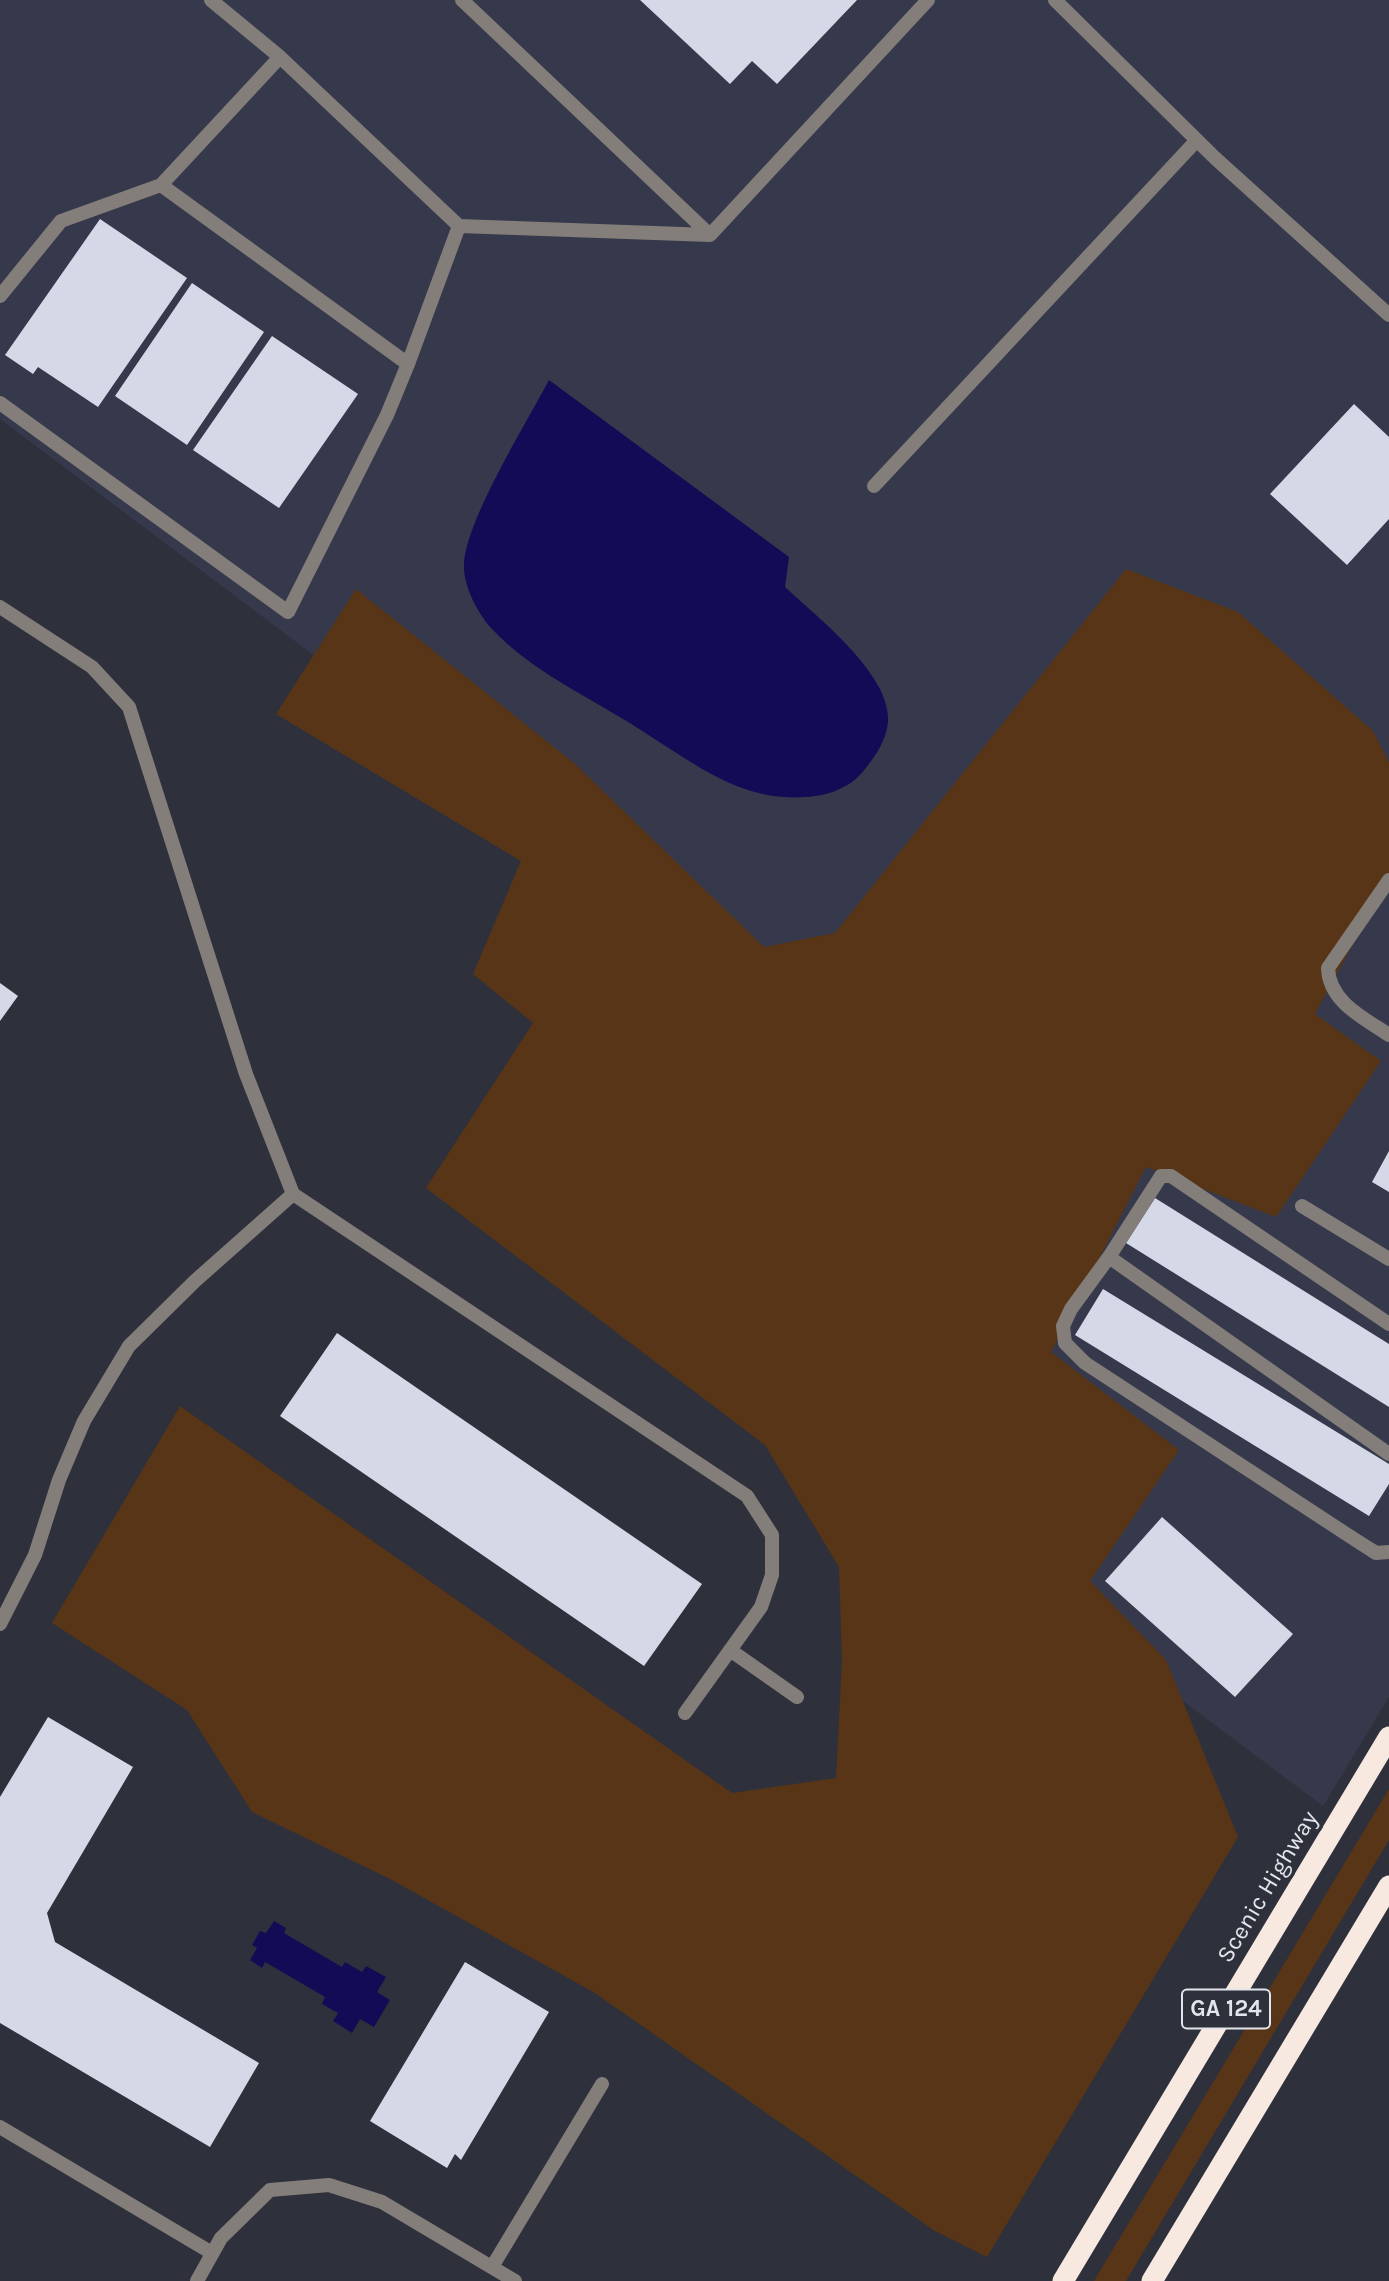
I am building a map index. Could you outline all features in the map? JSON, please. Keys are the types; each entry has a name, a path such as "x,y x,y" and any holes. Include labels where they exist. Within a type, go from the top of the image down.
{"highway":[{"name":"Scenic Highway","path":"1063,2281 1389,1737"},
{"name":"GA 124","path":"1152,2281 1389,1886"}],"street":[{"path":"211,0 280,57 459,226 710,235 928,0"},
{"path":"462,0 710,235"},
{"path":"1055,0 1197,140 1389,315"},
{"path":"0,296 61,220 161,185 280,57"},
{"path":"874,486 1197,140"},
{"path":"161,185 408,364"},
{"path":"0,403 288,611 387,415 459,226"},
{"path":"0,607 92,667 129,707 246,1074 293,1194 747,1496 772,1535 772,1575 761,1607 685,1713"},
{"path":"1389,880 1328,968 1328,984 1343,1003 1389,1035"},
{"path":"1389,1324 1171,1176 1161,1175 1109,1257 1071,1309 1063,1326 1065,1343 1084,1363 1376,1553 1389,1552"},
{"path":"0,1624 36,1555 59,1480 84,1421 129,1346 195,1281 293,1194"},
{"path":"1302,1206 1389,1259"},
{"path":"1109,1257 1389,1454"},
{"path":"730,1650 797,1697"},
{"path":"492,2267 602,2084"},
{"path":"0,2127 212,2253"},
{"path":"197,2281 221,2238 270,2190 329,2185 382,2202 515,2281"}],"shaded area":[{"path":"0,0 1389,0 1389,766 789,1013 0,419"},
{"path":"549,380 789,557 785,587 850,648 878,685 886,704 888,722 883,742 865,769 846,786 811,797 773,796 719,778 542,671 487,623 477,609 467,584 464,567 466,549 485,500"},
{"path":"1126,569 1238,612 1373,731 1389,762 1389,878 1315,1014 1381,1061 1276,1217 1146,1167 1051,1352 1179,1450 1090,1581 1166,1660 1238,1837 987,2257 935,2231 595,1993 390,1879 252,1812 187,1710 52,1623 180,1406 732,1793 836,1778 842,1661 839,1567 765,1445 426,1188 533,1023 473,974 521,861 276,714 356,589 574,763 764,947 835,933"},
{"path":"1389,833 1389,1697 1323,1806 936,1516 1072,1248"},
{"path":"1389,1789 1389,1840 1126,2281 1094,2281"},
{"path":"274,1921 286,1928 284,1933 342,1967 345,1962 362,1972 366,1966 386,1977 377,1992 390,2000 374,2027 360,2019 352,2033 333,2021 338,2013 322,2004 325,1997 265,1962 262,1968 250,1960 257,1948 252,1945 260,1931 266,1933"}],"building":[{"path":"640,0 857,0 777,84 752,61 730,84"},
{"path":"100,219 187,278 98,407 38,367 33,374 5,355"},
{"path":"192,283 264,332 187,445 115,396"},
{"path":"272,336 358,394 279,508 193,450"},
{"path":"1354,404 1389,437 1389,519 1347,565 1270,494"},
{"path":"0,983 18,996 0,1021"},
{"path":"1389,1151 1389,1192 1372,1182"},
{"path":"1155,1198 1389,1344 1389,1407 1126,1243"},
{"path":"1103,1289 1389,1464 1389,1484 1369,1516 1075,1335"},
{"path":"337,1333 702,1584 644,1666 280,1416"},
{"path":"1162,1517 1293,1634 1235,1697 1105,1581"},
{"path":"48,1717 133,1767 47,1913 55,1942 259,2063 210,2147 0,2023 0,1797"},
{"path":"465,1962 549,2012 461,2160 455,2154 447,2168 370,2121"}]}
